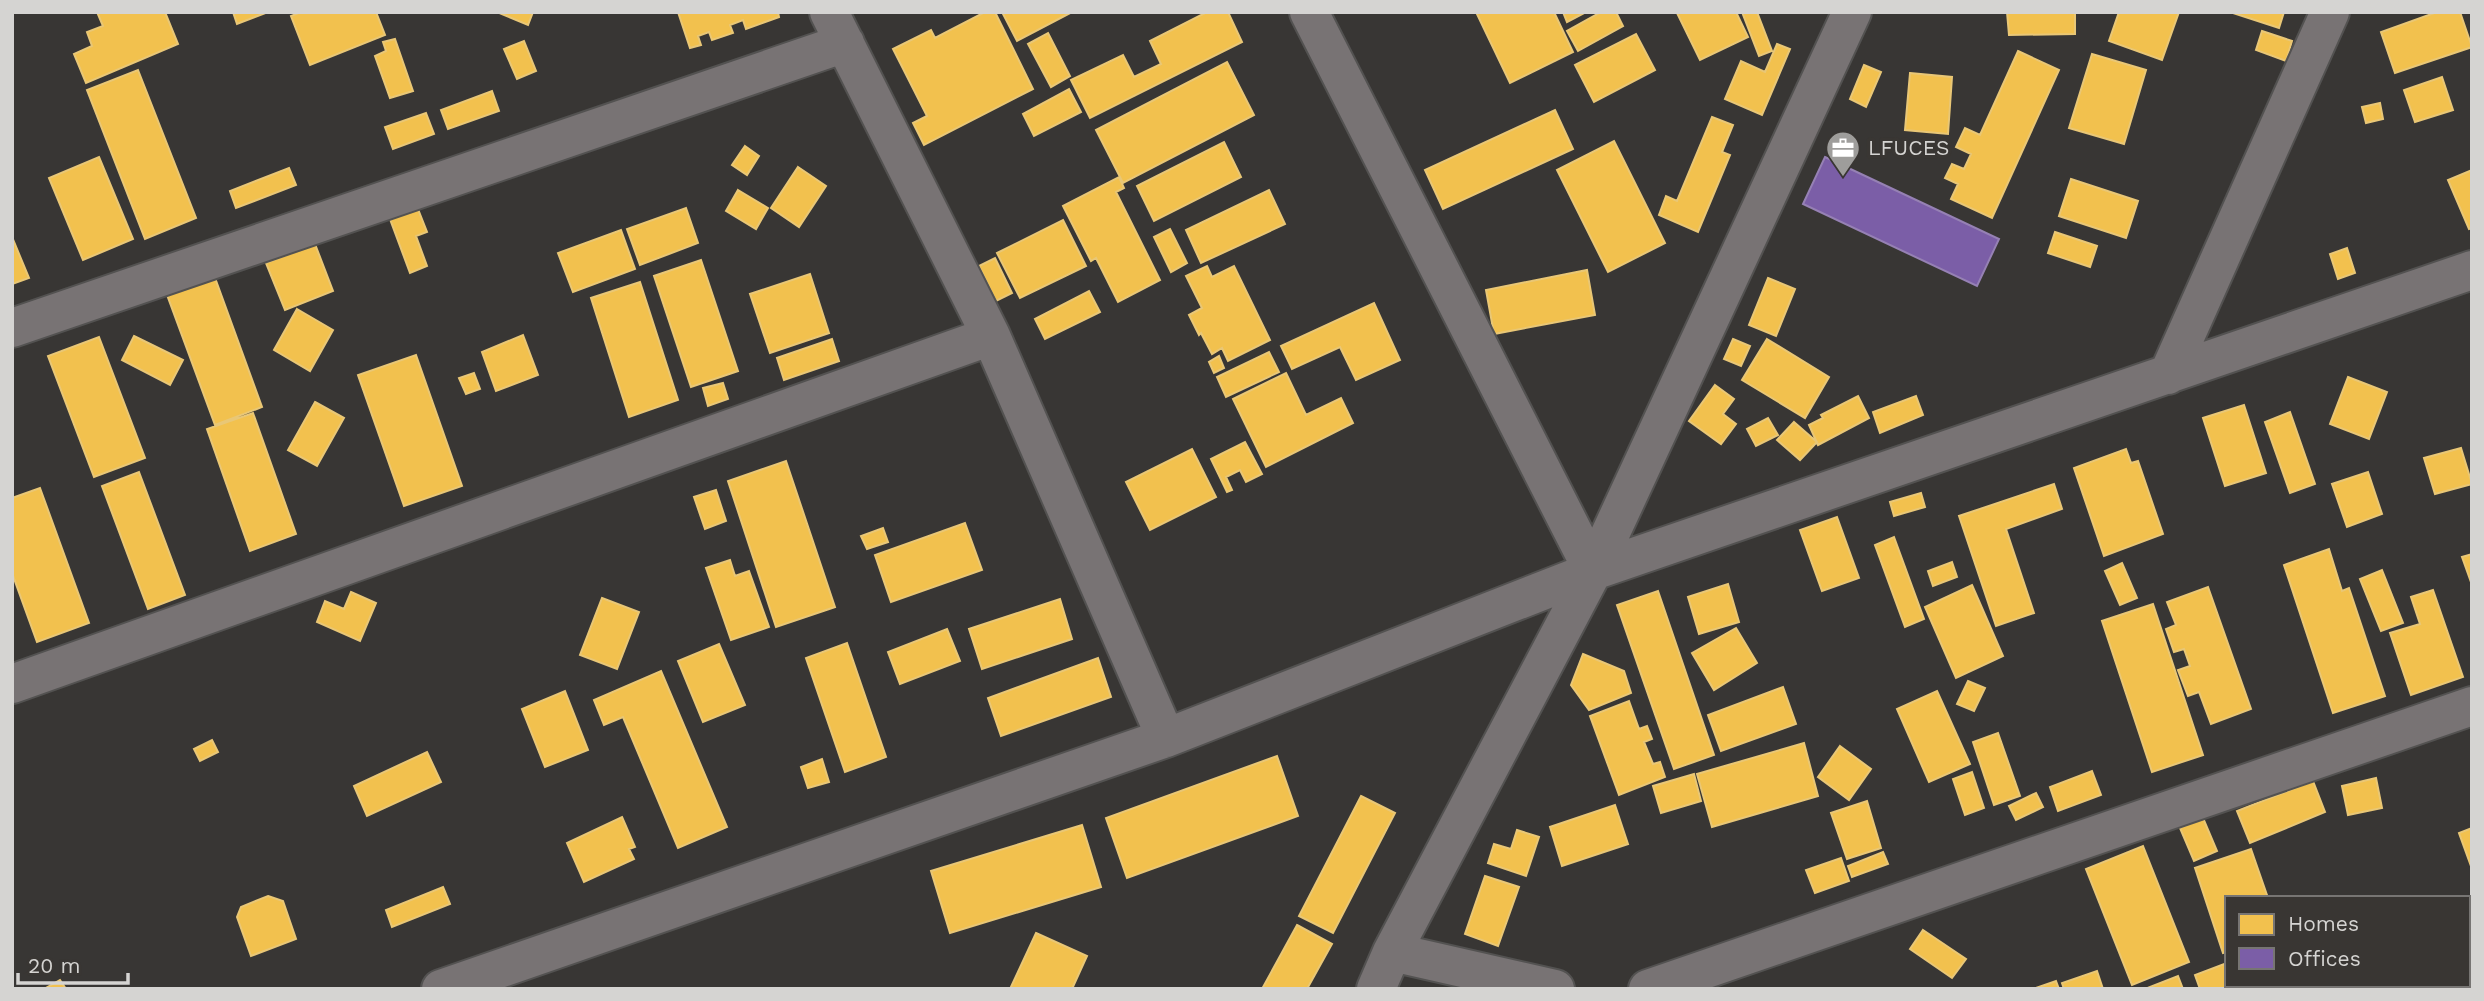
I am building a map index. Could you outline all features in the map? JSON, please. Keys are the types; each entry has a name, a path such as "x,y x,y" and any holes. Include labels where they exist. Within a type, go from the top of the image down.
{"street":[{"path":"1309,12 1593,570"},
{"path":"2168,375 2330,12"},
{"path":"1376,989 1392,952 1593,570 1839,20"},
{"path":"12,328 837,28 991,336 1167,738"},
{"path":"441,989 1167,738 1593,570 2472,270"},
{"path":"12,684 991,336"},
{"path":"1648,989 2472,706"},
{"path":"1392,952 1555,989"}],"building: Homes":[{"path":"97,12 165,12 178,44 86,83 74,54 92,46 87,32 103,26"},
{"path":"233,12 268,12 237,24"},
{"path":"301,12 376,12 385,35 310,65 291,16"},
{"path":"497,12 533,12 528,25"},
{"path":"678,12 778,12 779,17 746,29 743,20 730,25 733,33 712,40 709,32 698,36 701,45 690,48"},
{"path":"985,12 995,12 1033,89 924,145 913,123 927,116 893,49 931,30 935,38"},
{"path":"1002,12 1072,12 1017,41"},
{"path":"1207,12 1228,12 1242,42 1090,118 1071,80 1123,55 1134,77 1161,64 1150,41"},
{"path":"1476,12 1554,12 1573,52 1510,83"},
{"path":"1563,12 1586,12 1567,22"},
{"path":"1601,12 1616,12 1623,26 1578,51 1567,31"},
{"path":"1736,12 1748,37 1700,60 1677,13"},
{"path":"1742,12 1757,12 1772,51 1759,56"},
{"path":"2007,12 2075,12 2075,34 2009,35"},
{"path":"2119,12 2179,12 2162,60 2109,41"},
{"path":"2230,12 2284,12 2279,28"},
{"path":"2437,12 2460,12 2472,47 2395,73 2381,32"},
{"path":"2262,31 2292,41 2286,61 2256,50"},
{"path":"1048,33 1070,76 1051,87 1028,44"},
{"path":"1636,34 1655,70 1594,102 1575,65"},
{"path":"395,39 413,91 390,98 375,56 386,51 383,42"},
{"path":"524,41 536,71 517,79 504,49"},
{"path":"1777,44 1790,49 1762,115 1725,99 1741,61 1765,72"},
{"path":"2018,51 2059,70 1992,218 1951,199 1958,184 1945,178 1952,164 1964,169 1971,154 1956,147 1965,128 1980,135"},
{"path":"2092,54 2146,70 2124,144 2069,128"},
{"path":"1227,62 1254,115 1123,183 1096,130"},
{"path":"1864,65 1881,72 1866,107 1850,99"},
{"path":"138,70 196,218 145,239 87,90"},
{"path":"1910,73 1952,77 1948,134 1905,130"},
{"path":"2442,77 2453,110 2415,122 2404,90"},
{"path":"1069,89 1081,112 1034,136 1023,114"},
{"path":"492,91 499,111 448,129 441,110"},
{"path":"2380,103 2383,119 2366,123 2362,107"},
{"path":"1555,110 1573,149 1443,209 1425,170"},
{"path":"426,113 434,134 393,149 385,127"},
{"path":"1712,117 1733,125 1722,152 1730,155 1698,232 1659,215 1666,196 1677,201"},
{"path":"1614,141 1665,243 1608,272 1557,170"},
{"path":"1224,142 1241,177 1154,221 1137,186"},
{"path":"745,146 759,156 747,175 732,165"},
{"path":"99,157 133,239 83,260 49,178"},
{"path":"798,167 826,186 799,227 771,208"},
{"path":"289,168 296,185 236,208 230,191"},
{"path":"2472,170 2472,228 2469,229 2448,180"},
{"path":"1119,177 1124,188 1116,192 1160,280 1118,302 1096,258 1091,261 1063,206"},
{"path":"2071,179 2138,201 2126,238 2059,216"},
{"path":"738,190 768,208 756,229 726,211"},
{"path":"1269,190 1285,224 1201,263 1186,230"},
{"path":"686,208 698,243 640,265 627,229"},
{"path":"418,209 427,232 416,236 427,266 410,273 390,219"},
{"path":"1063,220 1086,266 1020,298 997,253"},
{"path":"1170,229 1187,263 1171,272 1154,237"},
{"path":"621,230 635,269 573,292 558,253"},
{"path":"2055,232 2097,246 2090,267 2048,253"},
{"path":"12,237 29,278 12,284"},
{"path":"315,244 333,291 285,310 266,263"},
{"path":"2347,248 2355,273 2338,279 2330,254"},
{"path":"995,258 1012,293 996,301 979,266"},
{"path":"701,260 738,371 691,387 654,276"},
{"path":"1207,266 1212,277 1234,266 1270,340 1228,361 1222,348 1212,354 1189,315 1202,308 1186,276"},
{"path":"1587,270 1595,315 1494,334 1486,290"},
{"path":"810,274 829,333 770,353 750,294"},
{"path":"214,275 262,407 215,425 166,292"},
{"path":"1768,278 1795,289 1776,336 1749,325"},
{"path":"640,282 678,400 629,417 591,298"},
{"path":"1089,291 1100,312 1045,339 1035,319"},
{"path":"1374,303 1400,360 1356,380 1340,347 1292,369 1281,346"},
{"path":"297,309 333,330 310,371 274,350"},
{"path":"523,335 538,375 496,391 482,352"},
{"path":"134,336 183,360 170,385 122,360"},
{"path":"99,337 145,458 94,477 48,356"},
{"path":"832,339 839,361 784,380 777,358"},
{"path":"1733,339 1750,346 1741,366 1724,359"},
{"path":"1767,339 1829,377 1805,418 1742,380"},
{"path":"1269,352 1279,372 1226,397 1217,377"},
{"path":"416,355 462,486 404,506 358,375"},
{"path":"1219,356 1224,368 1214,373 1209,362"},
{"path":"474,373 480,389 466,394 459,378"},
{"path":"1286,373 1306,415 1341,398 1353,423 1266,467 1233,399"},
{"path":"2348,377 2387,392 2369,439 2330,424"},
{"path":"723,383 728,399 708,406 703,388"},
{"path":"1715,385 1734,399 1723,414 1736,424 1721,444 1689,421"},
{"path":"1858,396 1869,418 1818,445 1809,425 1823,418 1821,415"},
{"path":"1916,396 1923,415 1880,433 1873,412"},
{"path":"315,402 344,418 317,466 288,450"},
{"path":"2244,405 2266,473 2225,486 2203,418"},
{"path":"2290,412 2315,484 2290,493 2265,422"},
{"path":"253,413 296,534 250,551 207,429"},
{"path":"1768,418 1778,435 1756,446 1747,429"},
{"path":"1794,422 1817,442 1800,460 1777,440"},
{"path":"1245,442 1262,474 1246,482 1240,470 1226,477 1232,490 1227,492 1211,459"},
{"path":"2461,448 2472,484 2435,494 2424,458"},
{"path":"1192,449 1216,497 1150,530 1126,482"},
{"path":"2126,449 2131,463 2138,461 2163,534 2104,556 2074,468"},
{"path":"786,461 835,607 776,627 728,481"},
{"path":"139,472 185,595 148,609 102,486"},
{"path":"2368,472 2382,514 2347,527 2332,484"},
{"path":"2054,484 2062,509 2006,529 2034,613 1996,626 1959,516"},
{"path":"40,488 89,623 37,642 12,573 12,498"},
{"path":"716,490 726,521 705,529 694,497"},
{"path":"1921,493 1925,507 1894,516 1890,502"},
{"path":"1837,517 1859,578 1822,591 1800,530"},
{"path":"965,523 982,570 891,602 875,555"},
{"path":"883,528 888,542 867,549 861,536"},
{"path":"1894,537 1924,619 1905,627 1875,545"},
{"path":"2329,549 2342,591 2349,588 2385,696 2333,713 2284,565"},
{"path":"2472,554 2472,585 2462,557"},
{"path":"730,560 735,576 749,571 769,627 731,640 706,568"},
{"path":"1952,562 1957,577 1933,586 1928,571"},
{"path":"2122,563 2137,598 2120,605 2105,571"},
{"path":"2382,570 2403,623 2381,631 2360,579"},
{"path":"1728,584 1739,622 1699,634 1688,597"},
{"path":"1972,585 2003,656 1956,678 1925,607"},
{"path":"2208,587 2251,709 2211,724 2199,692 2188,696 2178,670 2190,666 2184,649 2174,652 2166,629 2176,625 2167,602"},
{"path":"2433,590 2463,677 2411,695 2390,633 2420,624 2411,597"},
{"path":"1658,591 1714,755 1674,769 1617,605"},
{"path":"351,592 376,603 360,641 317,622 325,601 344,609"},
{"path":"602,598 639,612 617,669 580,655"},
{"path":"1060,599 1072,639 982,669 969,629"},
{"path":"2153,604 2203,755 2152,772 2102,621"},
{"path":"1736,628 1757,663 1714,690 1692,653"},
{"path":"947,629 960,661 900,684 888,652"},
{"path":"847,643 886,757 845,772 806,658"},
{"path":"719,644 745,705 703,722 678,661"},
{"path":"1583,654 1624,671 1631,693 1589,710 1571,685"},
{"path":"1098,658 1111,697 1001,736 988,698"},
{"path":"661,671 727,827 678,848 623,717 604,725 594,700"},
{"path":"1968,681 1985,688 1974,711 1957,704"},
{"path":"1783,687 1796,724 1721,751 1708,715"},
{"path":"565,691 588,750 545,767 522,709"},
{"path":"1937,691 1970,764 1929,782 1897,709"},
{"path":"1629,701 1639,729 1647,726 1652,739 1644,742 1653,764 1660,762 1665,777 1619,795 1590,716"},
{"path":"1998,733 2020,796 1994,805 1973,742"},
{"path":"212,740 218,752 200,761 194,749"},
{"path":"1804,743 1818,796 1712,827 1697,774"},
{"path":"1840,746 1871,769 1849,800 1818,777"},
{"path":"427,752 441,782 367,816 354,786"},
{"path":"1277,756 1298,816 1127,878 1106,818"},
{"path":"822,759 829,782 808,788 801,767"},
{"path":"2092,771 2101,795 2058,811 2050,787"},
{"path":"1972,772 1984,808 1965,815 1953,779"},
{"path":"1694,774 1701,801 1661,813 1653,786"},
{"path":"2376,778 2382,808 2348,815 2342,786"},
{"path":"2313,781 2325,812 2250,843 2237,811"},
{"path":"2036,793 2043,807 2016,820 2009,806"},
{"path":"1361,796 1395,813 1333,933 1299,916"},
{"path":"1867,801 1881,848 1847,859 1831,813"},
{"path":"1615,805 1628,844 1562,866 1550,827"},
{"path":"622,817 635,847 629,849 634,859 584,882 567,843"},
{"path":"2203,818 2217,851 2194,861 2180,828"},
{"path":"1082,825 1101,887 950,933 931,871"},
{"path":"2472,828 2472,869 2459,833"},
{"path":"1517,830 1539,837 1526,876 1488,863 1494,844 1511,849"},
{"path":"2143,846 2189,962 2132,985 2086,869"},
{"path":"2251,849 2267,896 2225,896 2225,952 2223,953 2195,868"},
{"path":"1883,852 1888,864 1852,877 1848,866"},
{"path":"1841,858 1849,881 1815,893 1806,870"},
{"path":"1485,876 1519,887 1498,946 1465,934"},
{"path":"443,887 450,904 392,927 386,910"},
{"path":"268,896 283,901 296,939 251,956 237,917 241,907"},
{"path":"1297,925 1332,944 1307,989 1262,989"},
{"path":"1923,930 1966,959 1952,978 1910,949"},
{"path":"1036,933 1087,956 1072,989 1010,989"},
{"path":"2225,964 2225,987 2236,989 2200,989 2195,975"},
{"path":"2097,971 2103,989 2064,989 2062,983"},
{"path":"2178,976 2183,989 2145,989"},
{"path":"60,980 66,989 44,989"},
{"path":"2056,981 2059,989 2033,989"},
{"path":"2244,987 2284,989 2245,989"},
{"path":"2398,987 2438,989 2398,989"}],"building: Offices":[{"path":"1825,157 1999,239 1977,286 1803,204"}],"place":[{"name":"LFUCES","path":"1843,178"}]}
